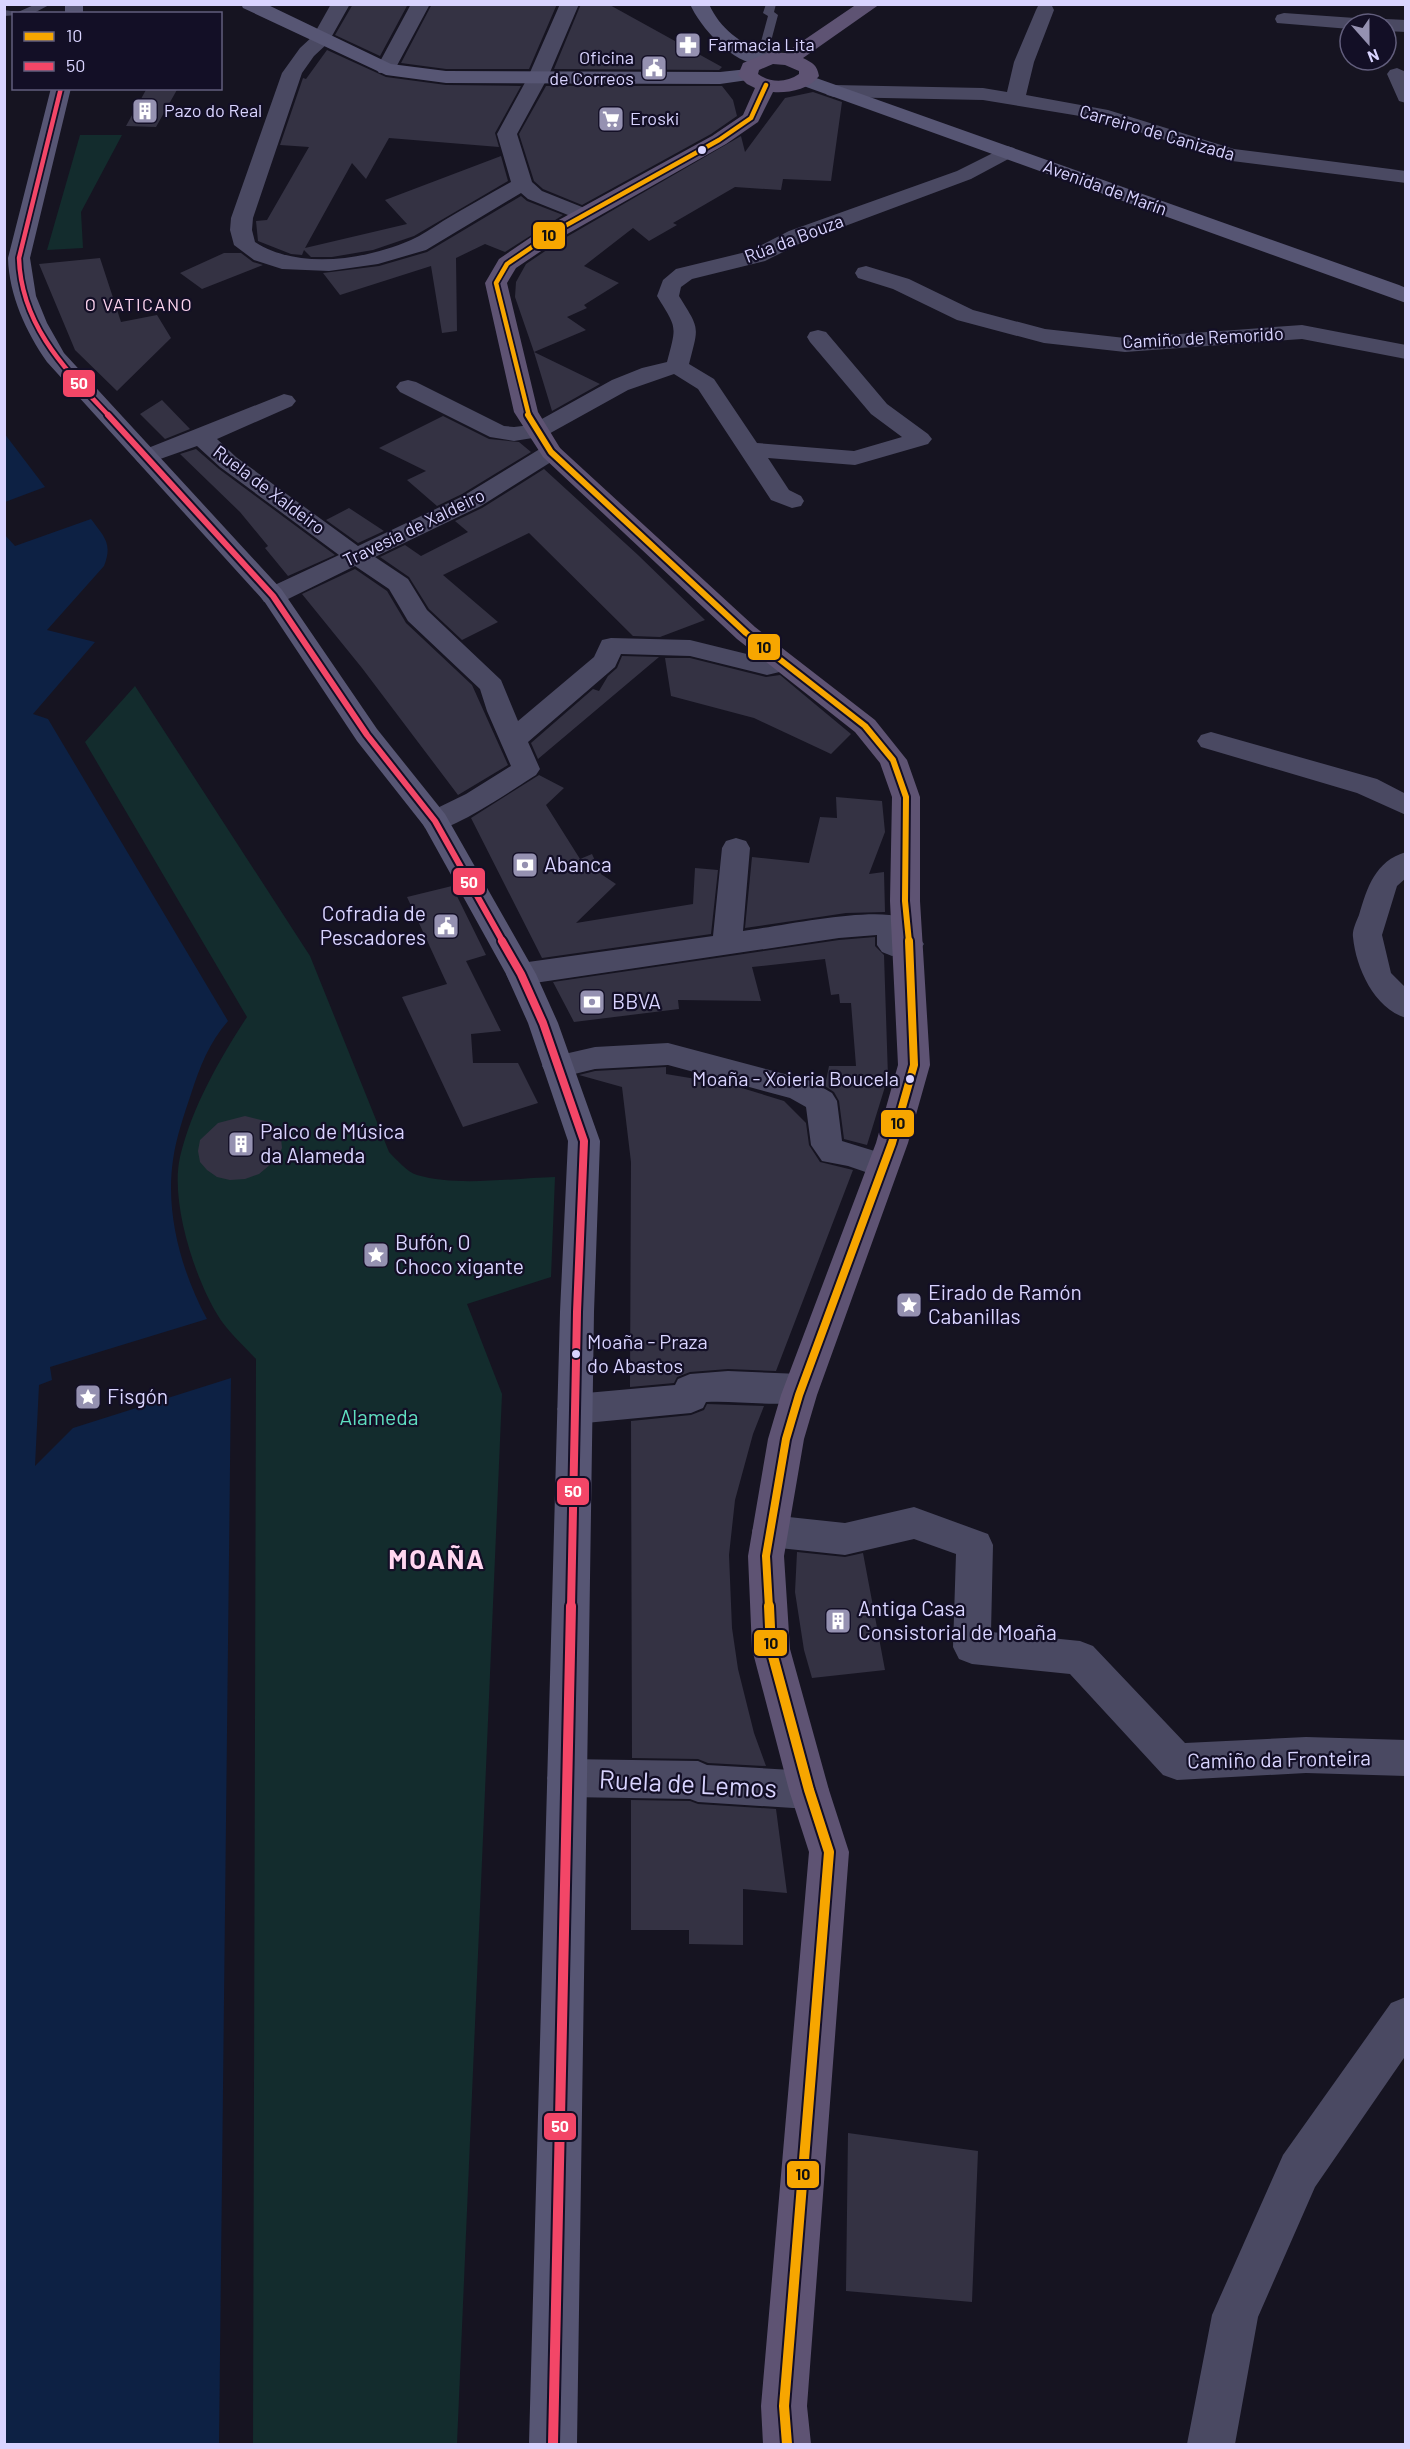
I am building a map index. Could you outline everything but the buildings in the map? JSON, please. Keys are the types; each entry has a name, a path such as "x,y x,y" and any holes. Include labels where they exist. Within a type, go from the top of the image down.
{"main road":[{"path":"759,73 789,59 839,23 871,4"},
{"path":"759,73 792,85 805,80 809,76 808,68 789,59"},
{"path":"759,73 751,118 719,141 554,232 507,264 496,283 526,412 544,442 746,633 865,726 893,760 906,796 905,901 914,1065 883,1167 801,1389 786,1439 766,1556 771,1649 809,1790 829,1852 784,2406 787,2445"}],"street":[{"path":"250,4 386,69 446,77 720,78 759,73"},
{"path":"342,4 321,39 307,52 292,73 276,114 242,218 243,239 250,249 283,263 304,266 331,265 392,252 419,244 522,184"},
{"path":"386,69 421,4"},
{"path":"570,4 538,77 507,134 516,171 522,184 535,195 585,215"},
{"path":"699,4 705,21 717,35 759,73"},
{"path":"1016,100 1024,62 1045,10"},
{"path":"1284,19 1338,23"},
{"path":"1397,74 1406,97"},
{"name":"Avenida de Marín","path":"805,80 1406,297"},
{"path":"61,90 18,267 23,287 43,339 55,357 273,596 368,735 435,821 520,974 543,1023 584,1141 575,1408 553,2445"},
{"name":"Carreiro de Canizada","path":"834,91 983,94 1101,114 1232,155 1406,177"},
{"name":"Rúa da Bouza","path":"677,366 686,332 685,324 668,296 671,285 684,274 757,256 797,236 964,176 1007,152"},
{"name":"Camiño de Remorido","path":"866,273 901,285 965,315 1044,336 1125,345 1302,332 1406,352"},
{"path":"750,450 855,458 920,439 879,409 818,337"},
{"path":"408,387 498,432 544,442 620,385 650,373 677,366 706,384 780,495 792,501"},
{"path":"201,437 284,400"},
{"name":"Ruela de Xaldeiro","path":"146,457 201,437 228,462 356,556 399,584 417,615 492,686 500,711 526,769 476,801 435,821"},
{"name":"Travesía de Xaldeiro","path":"273,596 472,501 544,442"},
{"path":"513,740 606,661 612,646 690,648 767,667 783,663"},
{"path":"1211,741 1367,786 1406,806"},
{"path":"727,944 736,848"},
{"path":"1405,863 1384,881 1367,934 1377,977 1406,1006"},
{"path":"520,974 727,944 839,916 891,924 892,945 909,944"},
{"path":"558,1066 595,1058 668,1054 800,1089 821,1101 827,1145 833,1152 851,1155 883,1167"},
{"path":"575,1408 691,1398 690,1389 728,1386 801,1389"},
{"name":"Camiño da Fronteira","path":"770,1531 845,1539 914,1523 975,1545 972,1647 1080,1658 1176,1762 1306,1755 1406,1758"},
{"name":"Ruela de Lemos","path":"567,1778 698,1780 698,1783 809,1790"},
{"path":"1211,2445 1235,2315 1299,2170 1406,2018"}],"lane":[{"path":"27,12 46,4"},
{"path":"759,73 773,15 768,13 771,4"}],"green space":[{"path":"80,135 122,135 81,212 83,248 47,250"},
{"name":"Alameda","path":"135,686 310,956 389,1152 409,1171 433,1179 486,1181 555,1177 551,1277 467,1304 502,1394 457,2444 253,2444 256,1359 230,1332 208,1298 186,1238 178,1195 180,1157 185,1138 199,1102 226,1050 247,1017 85,742"}],"water":[{"path":"4,433 45,487 5,502 4,502"},
{"path":"91,519 106,541 108,551 104,566 47,630 95,642 33,714 48,719 228,1021 210,1046 198,1074 178,1135 171,1180 174,1222 183,1263 207,1319 50,1367 52,1380 39,1385 35,1466 73,1428 231,1378 219,2444 5,2444 4,534 15,546"}],"transit line":[{"name":"10","path":"766,85 751,118 719,140 554,232 507,264 496,283 526,412 551,452 746,633 865,726 893,760 906,797 905,901 914,1065 892,1143 799,1395 786,1439 766,1556 771,1649 809,1790 829,1852 784,2406 787,2444"},
{"name":"50","path":"61,90 19,258 19,270 25,296 36,323 55,357 273,596 367,735 435,821 521,974 543,1023 584,1141 577,1312 553,2444"}],"place":[{"name":"Farmacia Lita","path":"688,45"},
{"name":"Oficina de Correos","path":"654,68"},
{"name":"Pazo do Real","path":"145,111"},
{"name":"Eroski","path":"611,119"},
{"name":"Abanca","path":"525,865"},
{"name":"Cofradia de Pescadores","path":"446,926"},
{"name":"BBVA","path":"592,1002"},
{"name":"Moaña - Xoieria Boucela","path":"910,1079"},
{"name":"Palco de Música da Alameda","path":"241,1144"},
{"name":"Bufón, O Choco xigante","path":"376,1255"},
{"name":"Eirado de Ramón Cabanillas","path":"909,1305"},
{"name":"Moaña - Praza do Abastos","path":"576,1354"},
{"name":"Fisgón","path":"88,1397"},
{"name":"Antiga Casa Consistorial de Moaña","path":"838,1621"}],"district":[{"name":"O VATICANO","path":"139,305"},
{"name":"MOAÑA","path":"437,1560"}]}
